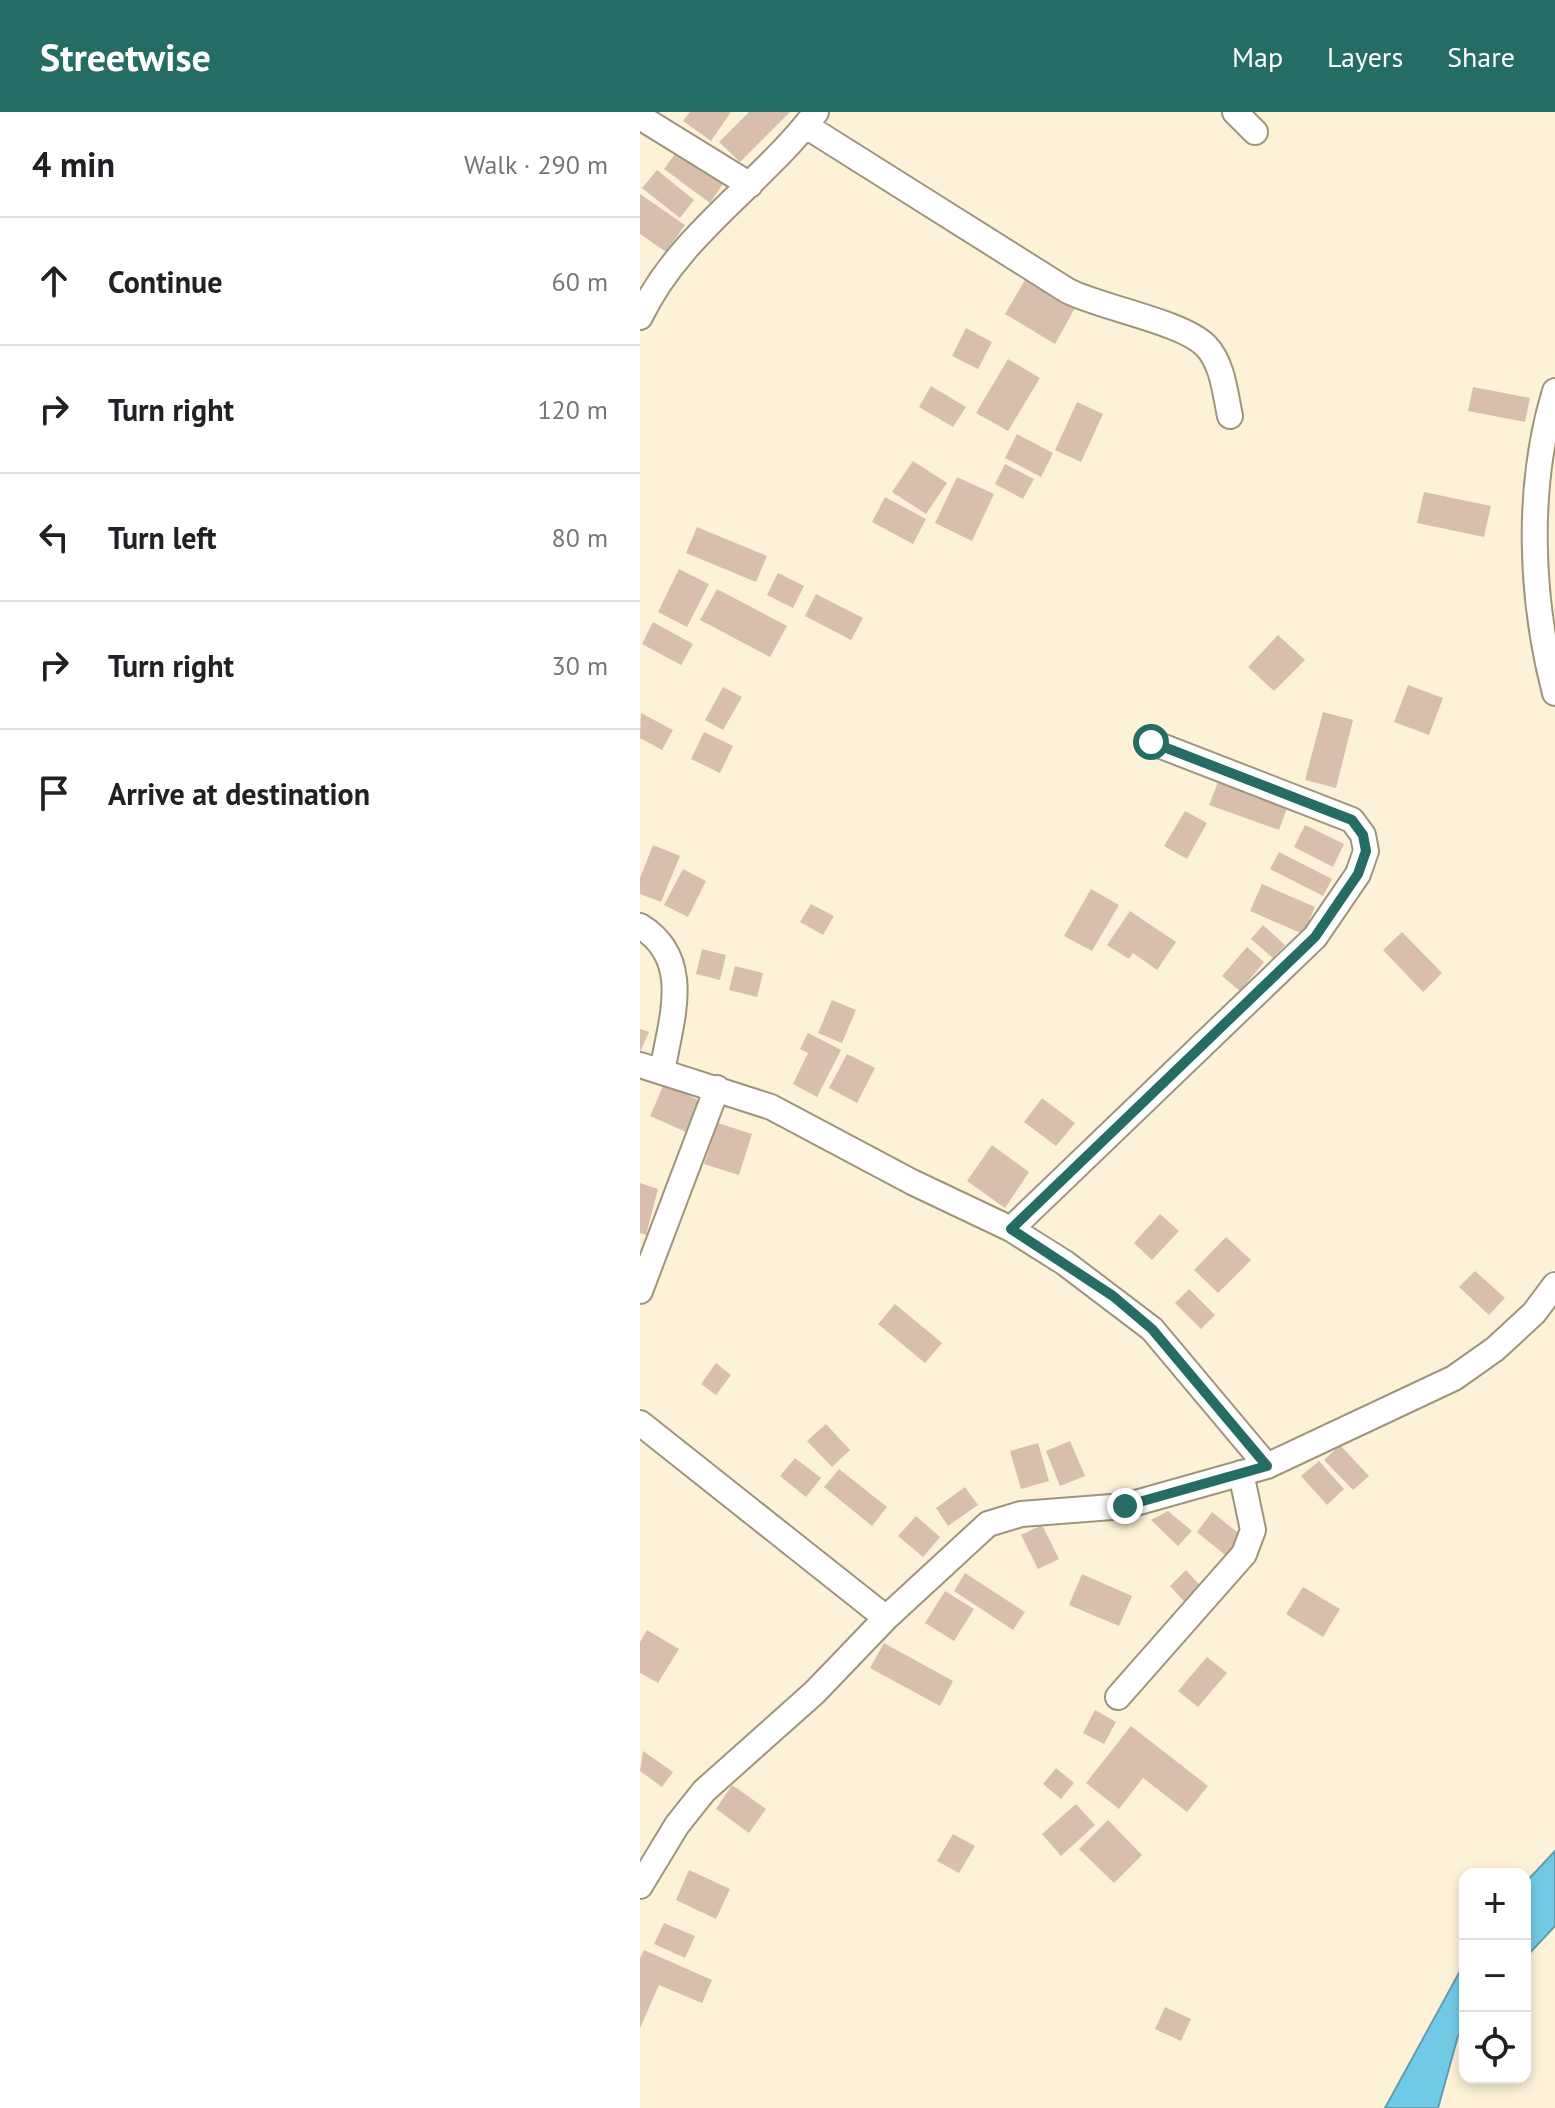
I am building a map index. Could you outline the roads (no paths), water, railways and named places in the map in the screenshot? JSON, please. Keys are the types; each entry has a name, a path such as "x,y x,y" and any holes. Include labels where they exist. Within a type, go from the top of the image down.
{"street":[{"path":"1235,112 1255,132"},
{"path":"640,117 750,185"},
{"path":"640,317 664,274 811,119 1068,291 1094,304 1178,330 1205,346 1222,376 1230,416"},
{"path":"1555,391 1546,420 1536,492 1536,580 1555,693"},
{"path":"1011,1229 1315,937 1358,874 1366,851 1363,835 1352,820 1151,742"},
{"path":"640,926 656,936 669,952 676,975 651,1069 771,1107 912,1182 1011,1229 1113,1296 1152,1329 1267,1466"},
{"path":"640,1291 717,1088"},
{"path":"640,1886 677,1825 704,1791 815,1692 886,1618 988,1524 1021,1514 1125,1506 1267,1466 1454,1378 1495,1349 1534,1313 1555,1285"},
{"path":"640,1423 886,1618"},
{"path":"1118,1697 1244,1554 1253,1530 1241,1473"}],"water":[{"path":"1555,1851 1555,1926 1531,1952 1531,1940 1531,1877"},
{"path":"1459,1973 1459,2035 1438,2108 1385,2108"}]}
